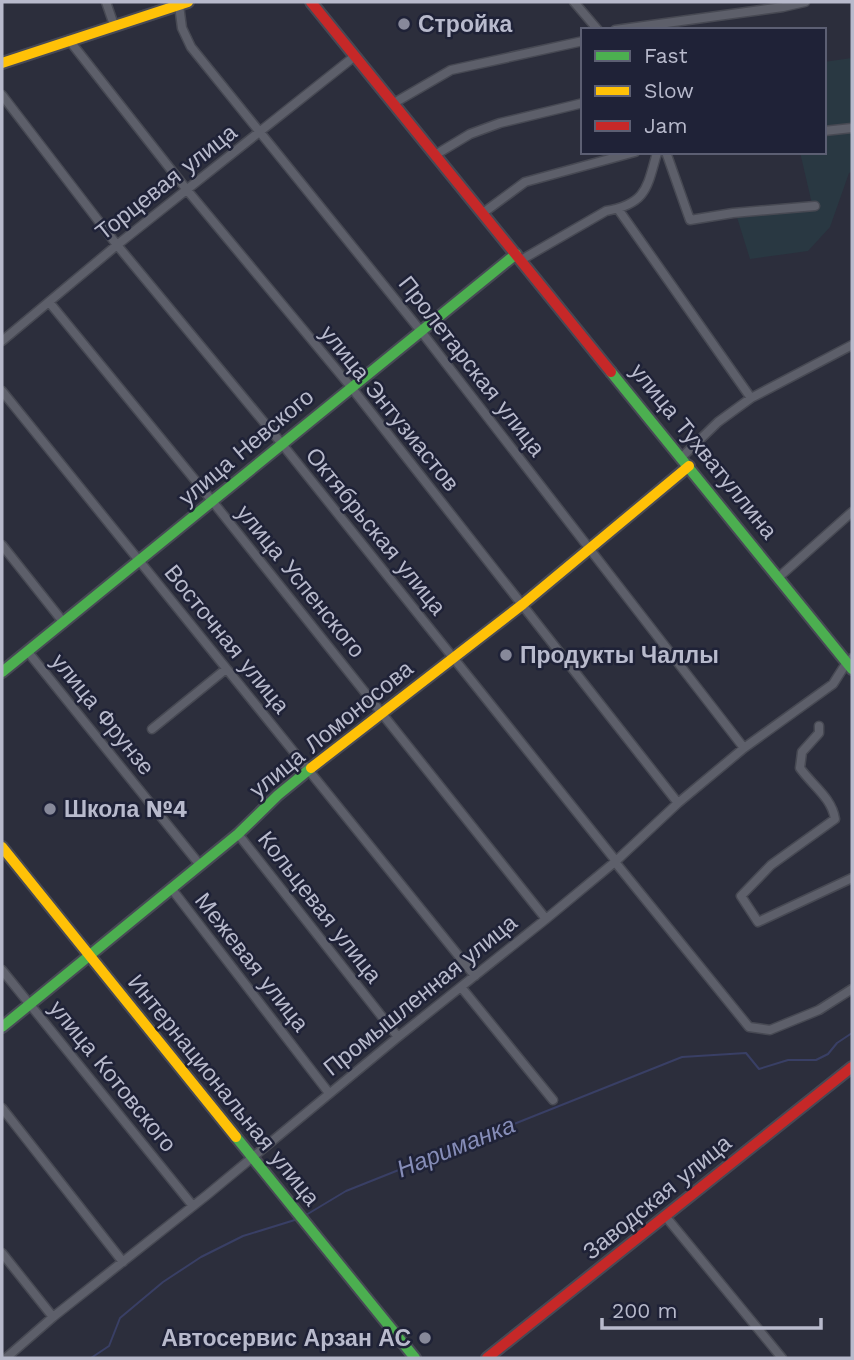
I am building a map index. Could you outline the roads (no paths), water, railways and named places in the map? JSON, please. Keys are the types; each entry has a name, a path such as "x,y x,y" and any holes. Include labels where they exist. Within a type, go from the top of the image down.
{"street":[{"path":"106,2 114,25"},
{"name":"улица Тухватуллина","path":"311,2 850,663"},
{"path":"574,2 596,28"},
{"path":"630,28 805,2"},
{"path":"2,63 184,3"},
{"name":"Пролетарская улица","path":"184,3 182,28 191,47 420,330 744,748"},
{"name":"улица Энтузиастов","path":"69,40 187,190 351,387 678,803"},
{"path":"394,103 450,70 581,41"},
{"name":"Торцевая улица","path":"2,341 117,245 355,56"},
{"name":"Октябрьская улица","path":"2,95 117,245 282,444 749,1027 770,1030 818,1010 852,989"},
{"path":"435,155 470,134 500,123 581,103"},
{"path":"826,131 852,128"},
{"path":"483,213 525,181 627,154"},
{"path":"519,257 606,211 618,209 645,191 651,180 656,154"},
{"path":"665,154 690,220 733,213 815,206"},
{"path":"618,209 751,398"},
{"name":"улица Невского","path":"2,672 420,330 519,257"},
{"name":"улица Успенского","path":"49,302 547,919"},
{"name":"улица Ломоносова","path":"2,1027 238,834 278,795 523,604 685,462 718,422 751,398 852,345"},
{"name":"Восточная улица","path":"2,391 475,976"},
{"path":"779,577 850,516"},
{"path":"2,545 64,623"},
{"name":"улица Фрунзе","path":"28,652 200,865"},
{"name":"Промышленная улица","path":"6,1358 398,1037 547,919 744,748 833,684 850,663"},
{"path":"152,729 226,669"},
{"path":"819,726 819,733 802,752 800,768 810,783 833,806 835,819 771,866 741,896 758,922 852,877"},
{"name":"Кольцевая улица","path":"238,834 398,1037"},
{"name":"Интернациональная улица","path":"2,847 415,1358"},
{"name":"Межевая улица","path":"171,888 329,1093"},
{"name":"улица Котовского","path":"2,970 193,1206"},
{"path":"461,987 553,1100"},
{"name":"Заводская улица","path":"487,1358 852,1068"},
{"path":"2,1108 123,1262"},
{"path":"666,1217 782,1358"},
{"path":"2,1253 53,1317"}],"waterway":[{"name":"Нариманка","path":"306,1215 346,1191 682,1057 746,1053 759,1069 788,1060 816,1060 828,1054 837,1043 852,1033"},
{"name":"Нариманка","path":"91,1358 109,1346 120,1318 163,1282 201,1257 243,1236 298,1219"}],"place":[{"name":"Стройка","path":"404,24"},
{"name":"Продукты Чаллы","path":"506,655"},
{"name":"Школа №4","path":"50,809"},
{"name":"Автосервис Арзан АС","path":"425,1338"}]}
